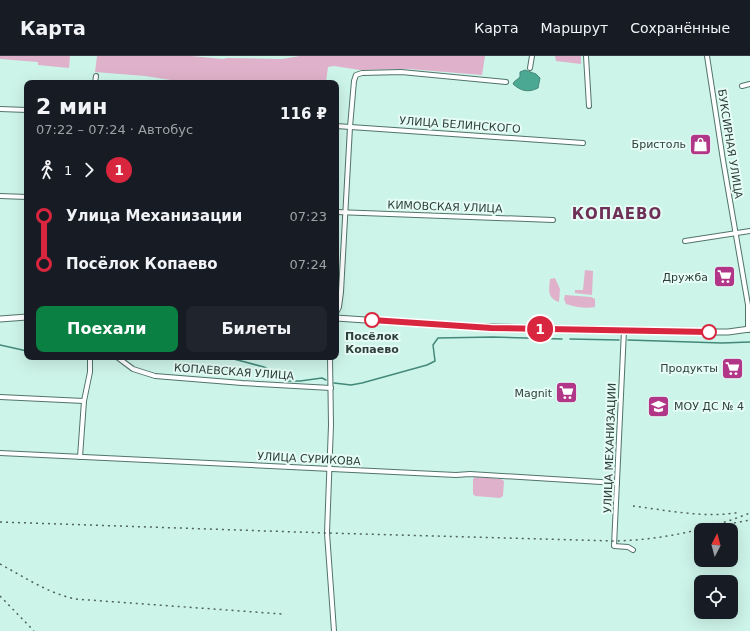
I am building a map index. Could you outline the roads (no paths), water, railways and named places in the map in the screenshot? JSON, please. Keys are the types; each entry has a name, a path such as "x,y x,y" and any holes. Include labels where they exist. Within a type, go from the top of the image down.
{"street":[{"path":"530,68 532,56"},
{"path":"586,56 590,106"},
{"name":"БУКСИРНАЯ УЛИЦА","path":"707,56 748,305 749,329"},
{"path":"339,307 350,127 354,80 356,75 362,73 401,72 506,82"},
{"path":"95,80 96,76"},
{"path":"742,86 750,84"},
{"path":"0,108 24,110"},
{"name":"УЛИЦА БЕЛИНСКОГО","path":"339,126 583,143"},
{"path":"0,196 24,197"},
{"name":"КИМОВСКАЯ УЛИЦА","path":"339,212 553,220"},
{"path":"685,241 750,231"},
{"path":"0,320 24,317"},
{"path":"339,318 454,326 709,332 728,332 749,329"},
{"name":"УЛИЦА МЕХАНИЗАЦИИ","path":"624,330 614,546 628,547 633,550"},
{"path":"80,457 84,401 90,372 90,360"},
{"name":"КОПАЕВСКАЯ УЛИЦА","path":"121,360 133,369 155,376 331,388"},
{"path":"330,360 331,388 327,540 334,631"},
{"path":"0,397 84,401"},
{"name":"УЛИЦА СУРИКОВА","path":"0,453 456,475 470,474 617,483"}],"waterway":[{"path":"334,383 351,385 362,383 427,365 435,361 433,345 438,338 493,337 562,339"},
{"path":"570,339 619,340"},
{"path":"628,340 722,343 750,342"},
{"path":"0,345 24,350"},
{"path":"237,360 264,367 289,381 322,378 326,380"}],"railway":[{"path":"633,506 673,512 715,515 740,512"},
{"path":"0,522 614,541 649,539 684,533 750,513"},
{"path":"734,523 750,520"},
{"path":"0,564 46,589 75,599 282,614"},
{"path":"0,596 34,631"}],"place":[{"name":"Бристоль","path":"701,144"},
{"name":"Дружба","path":"724,277"},
{"name":"Посёлок Копаево","path":"372,320"},
{"name":"Продукты","path":"733,368"},
{"name":"Magnit","path":"567,393"},
{"name":"МОУ ДС № 4","path":"659,406"}],"district":[{"name":"КОПАЕВО","path":"617,214"}]}
